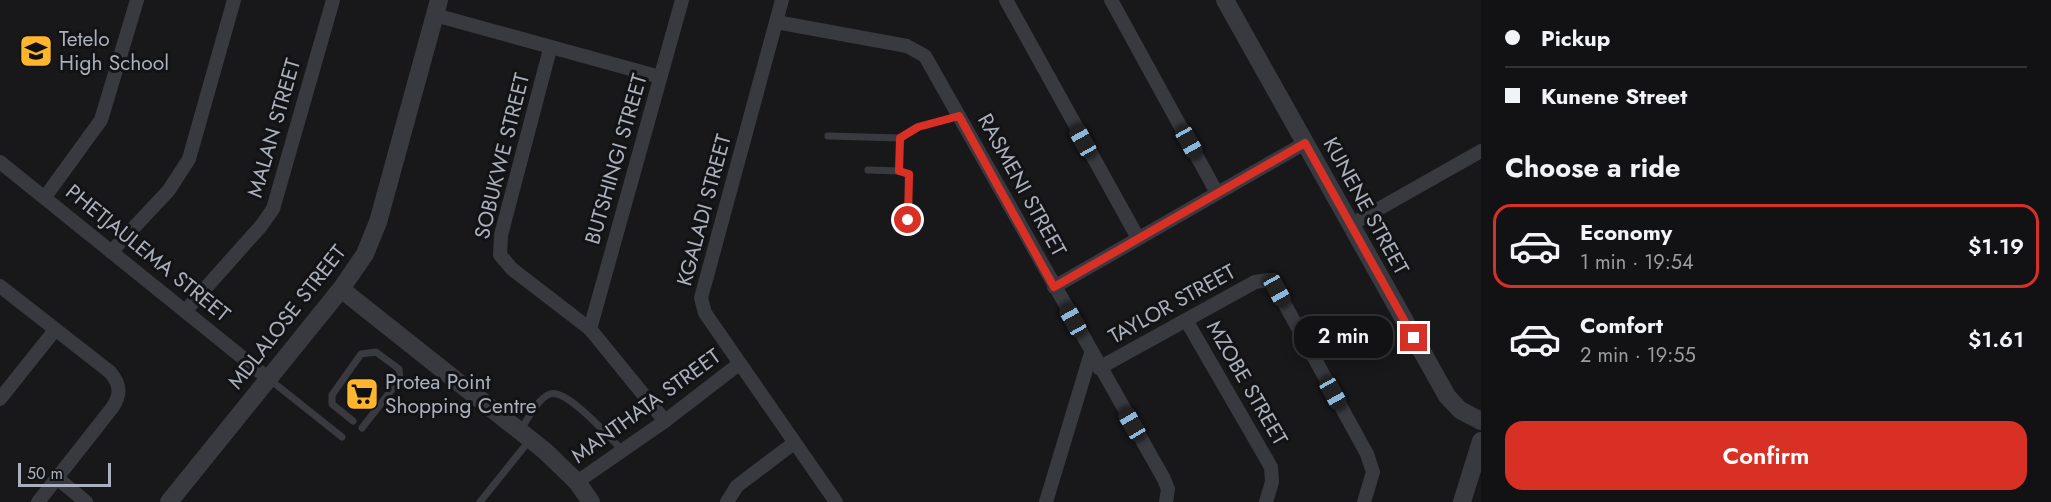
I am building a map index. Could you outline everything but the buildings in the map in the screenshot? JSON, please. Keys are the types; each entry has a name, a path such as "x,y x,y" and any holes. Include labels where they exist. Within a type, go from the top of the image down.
{"street":[{"path":"45,197 101,120 137,0"},
{"path":"111,252 169,190 189,159 234,0"},
{"name":"MALAN STREET","path":"186,310 261,226 273,209 333,0"},
{"name":"BUTSHINGI STREET","path":"590,329 682,0"},
{"name":"KGALADI STREET","path":"782,0 701,298 705,313 836,502"},
{"path":"1006,0 1138,238"},
{"path":"1111,0 1217,193"},
{"name":"KUNENE STREET","path":"1225,0 1447,396 1460,410 1481,421"},
{"path":"437,8 550,49 660,77"},
{"name":"MDLALOSE STREET","path":"171,501 341,289 365,254 375,230 437,8"},
{"name":"RASMENI STREET","path":"776,22 916,49 927,59 1099,368 1166,483 1166,502"},
{"name":"SOBUKWE STREET","path":"550,49 501,235 500,250 507,265 590,329 665,421"},
{"path":"1054,287 1305,143"},
{"path":"1352,224 1481,151"},
{"name":"PHETJAULEMA STREET","path":"0,162 269,379"},
{"name":"TAYLOR STREET","path":"1099,368 1257,281 1265,280 1272,283 1368,458 1373,472 1364,502"},
{"path":"0,286 110,372 119,388 117,401 38,502"},
{"path":"341,289 525,435 577,482 591,502"},
{"name":"MZOBE STREET","path":"1186,320 1271,467 1272,482 1266,502"},
{"path":"0,399 55,330"},
{"path":"1046,502 1091,353"},
{"name":"MANTHATA STREET","path":"577,482 665,421 740,364"},
{"path":"1462,502 1481,441"},
{"path":"727,502 733,490 794,443"},
{"path":"57,478 86,502"}],"lane":[{"path":"828,136 900,138 918,127 959,116"},
{"path":"899,171 900,138"},
{"path":"868,170 899,171 909,174 908,220"},
{"path":"353,421 332,404 332,395 361,354 376,352 399,369 400,379 362,428"},
{"path":"269,379 342,437"},
{"path":"480,502 525,435 542,399 548,394 562,395 587,415 623,451"}],"place":[{"name":"Tetelo High School","path":"36,51"},
{"name":"Protea Point Shopping Centre","path":"362,394"}],"route":[{"path":"908,220 909,172 899,171 900,138 918,127 959,116 1054,287 1305,143 1414,338"}]}
